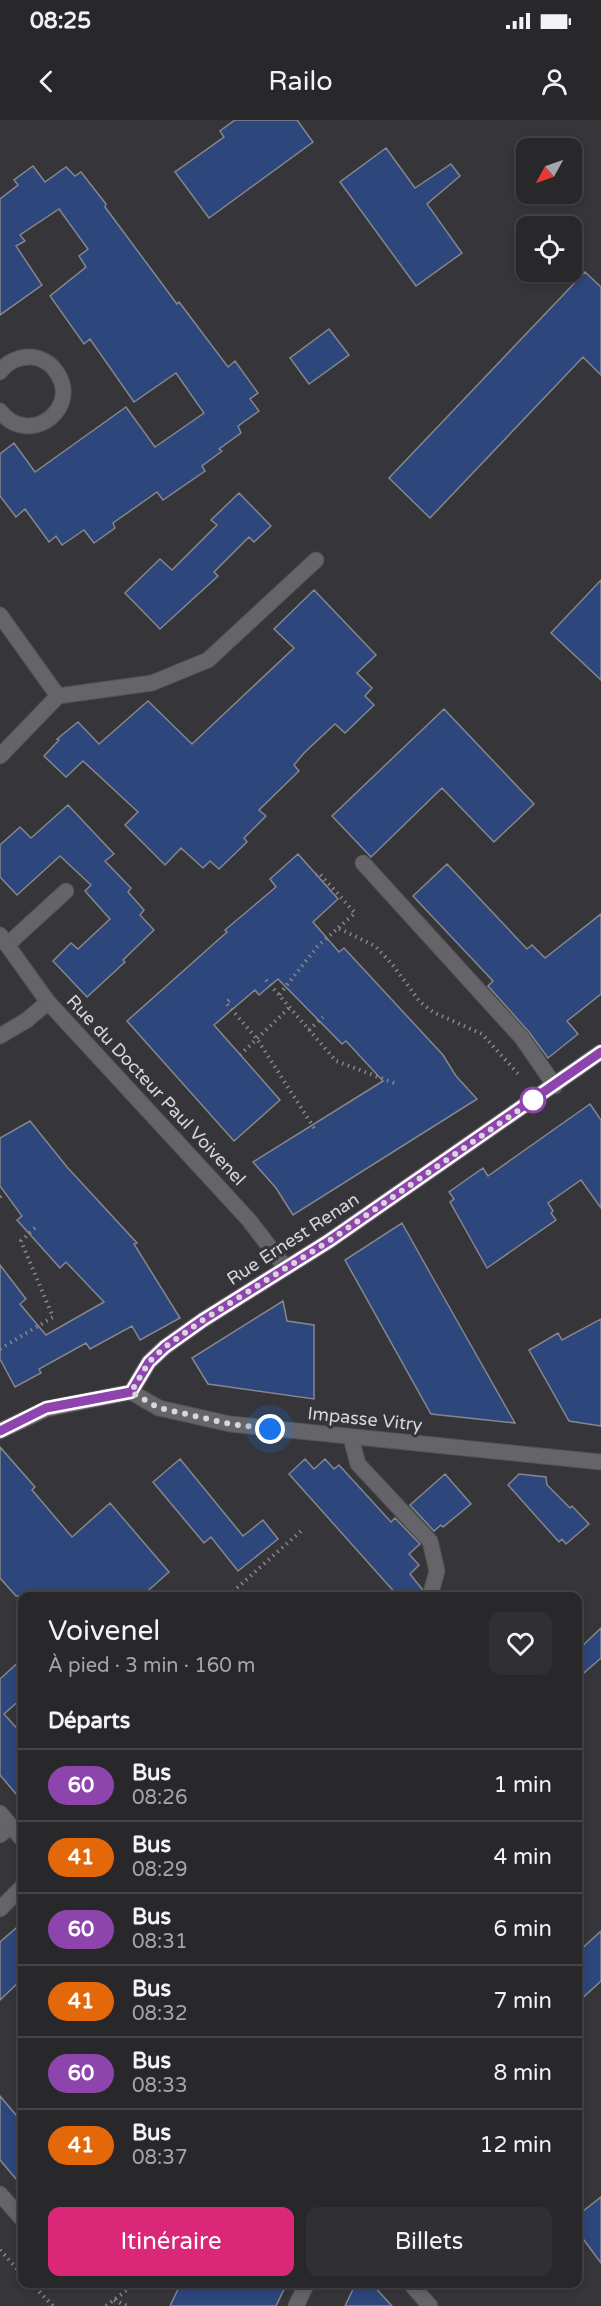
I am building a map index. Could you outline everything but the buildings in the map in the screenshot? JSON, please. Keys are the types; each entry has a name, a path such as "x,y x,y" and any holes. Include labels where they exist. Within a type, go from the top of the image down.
{"street":[{"path":"0,372 12,361 23,357 34,357 44,361 60,376 63,398 60,408 53,416 35,426 14,423 0,411"},
{"path":"0,756 58,696 152,683 208,660 316,560"},
{"path":"0,615 58,696"},
{"path":"363,863 522,1038 555,1086"},
{"path":"3,940 66,891"},
{"name":"Rue du Docteur Paul Voivenel","path":"3,940 48,1002 248,1219 286,1268"},
{"path":"0,1036 27,1020 48,1002"},
{"name":"Rue Ernest Renan","path":"131,1392 149,1362 165,1347 203,1320 338,1235 601,1052"},
{"path":"0,1431 46,1408 131,1392"},
{"name":"Impasse Vitry","path":"131,1392 159,1408 230,1424 601,1462"},
{"path":"351,1438 358,1464 430,1541 436,1571 431,1592"},
{"path":"0,1813 6,1831"},
{"path":"0,1910 18,1891"},
{"path":"0,2194 18,2214"},
{"path":"296,2306 305,2288"},
{"path":"414,2288 430,2306"}],"path":[{"path":"279,995 317,946 355,913 319,873 316,875"},
{"path":"338,928 375,946 392,964 420,1002 433,1012 482,1034 538,1097"},
{"path":"266,980 336,1061 394,1083"},
{"path":"229,1000 226,1003 257,1039 316,1131"},
{"path":"240,1055 290,1007"},
{"path":"309,1030 323,1017"},
{"path":"0,1197 5,1193"},
{"path":"0,1348 53,1317 21,1241 35,1228"},
{"path":"232,1592 301,1531"},
{"path":"0,2250 18,2270"},
{"path":"36,2288 53,2306"},
{"path":"106,2306 130,2288"},
{"path":"114,2300 127,2306"}],"bus line":[{"name":"60","path":"0,1431 46,1408 131,1392 149,1362 165,1347 203,1320 329,1241 601,1052"}],"route":[{"path":"270,1429 230,1424 159,1408 131,1392 149,1362 165,1347 203,1320 329,1241 535,1099 533,1100"}]}
